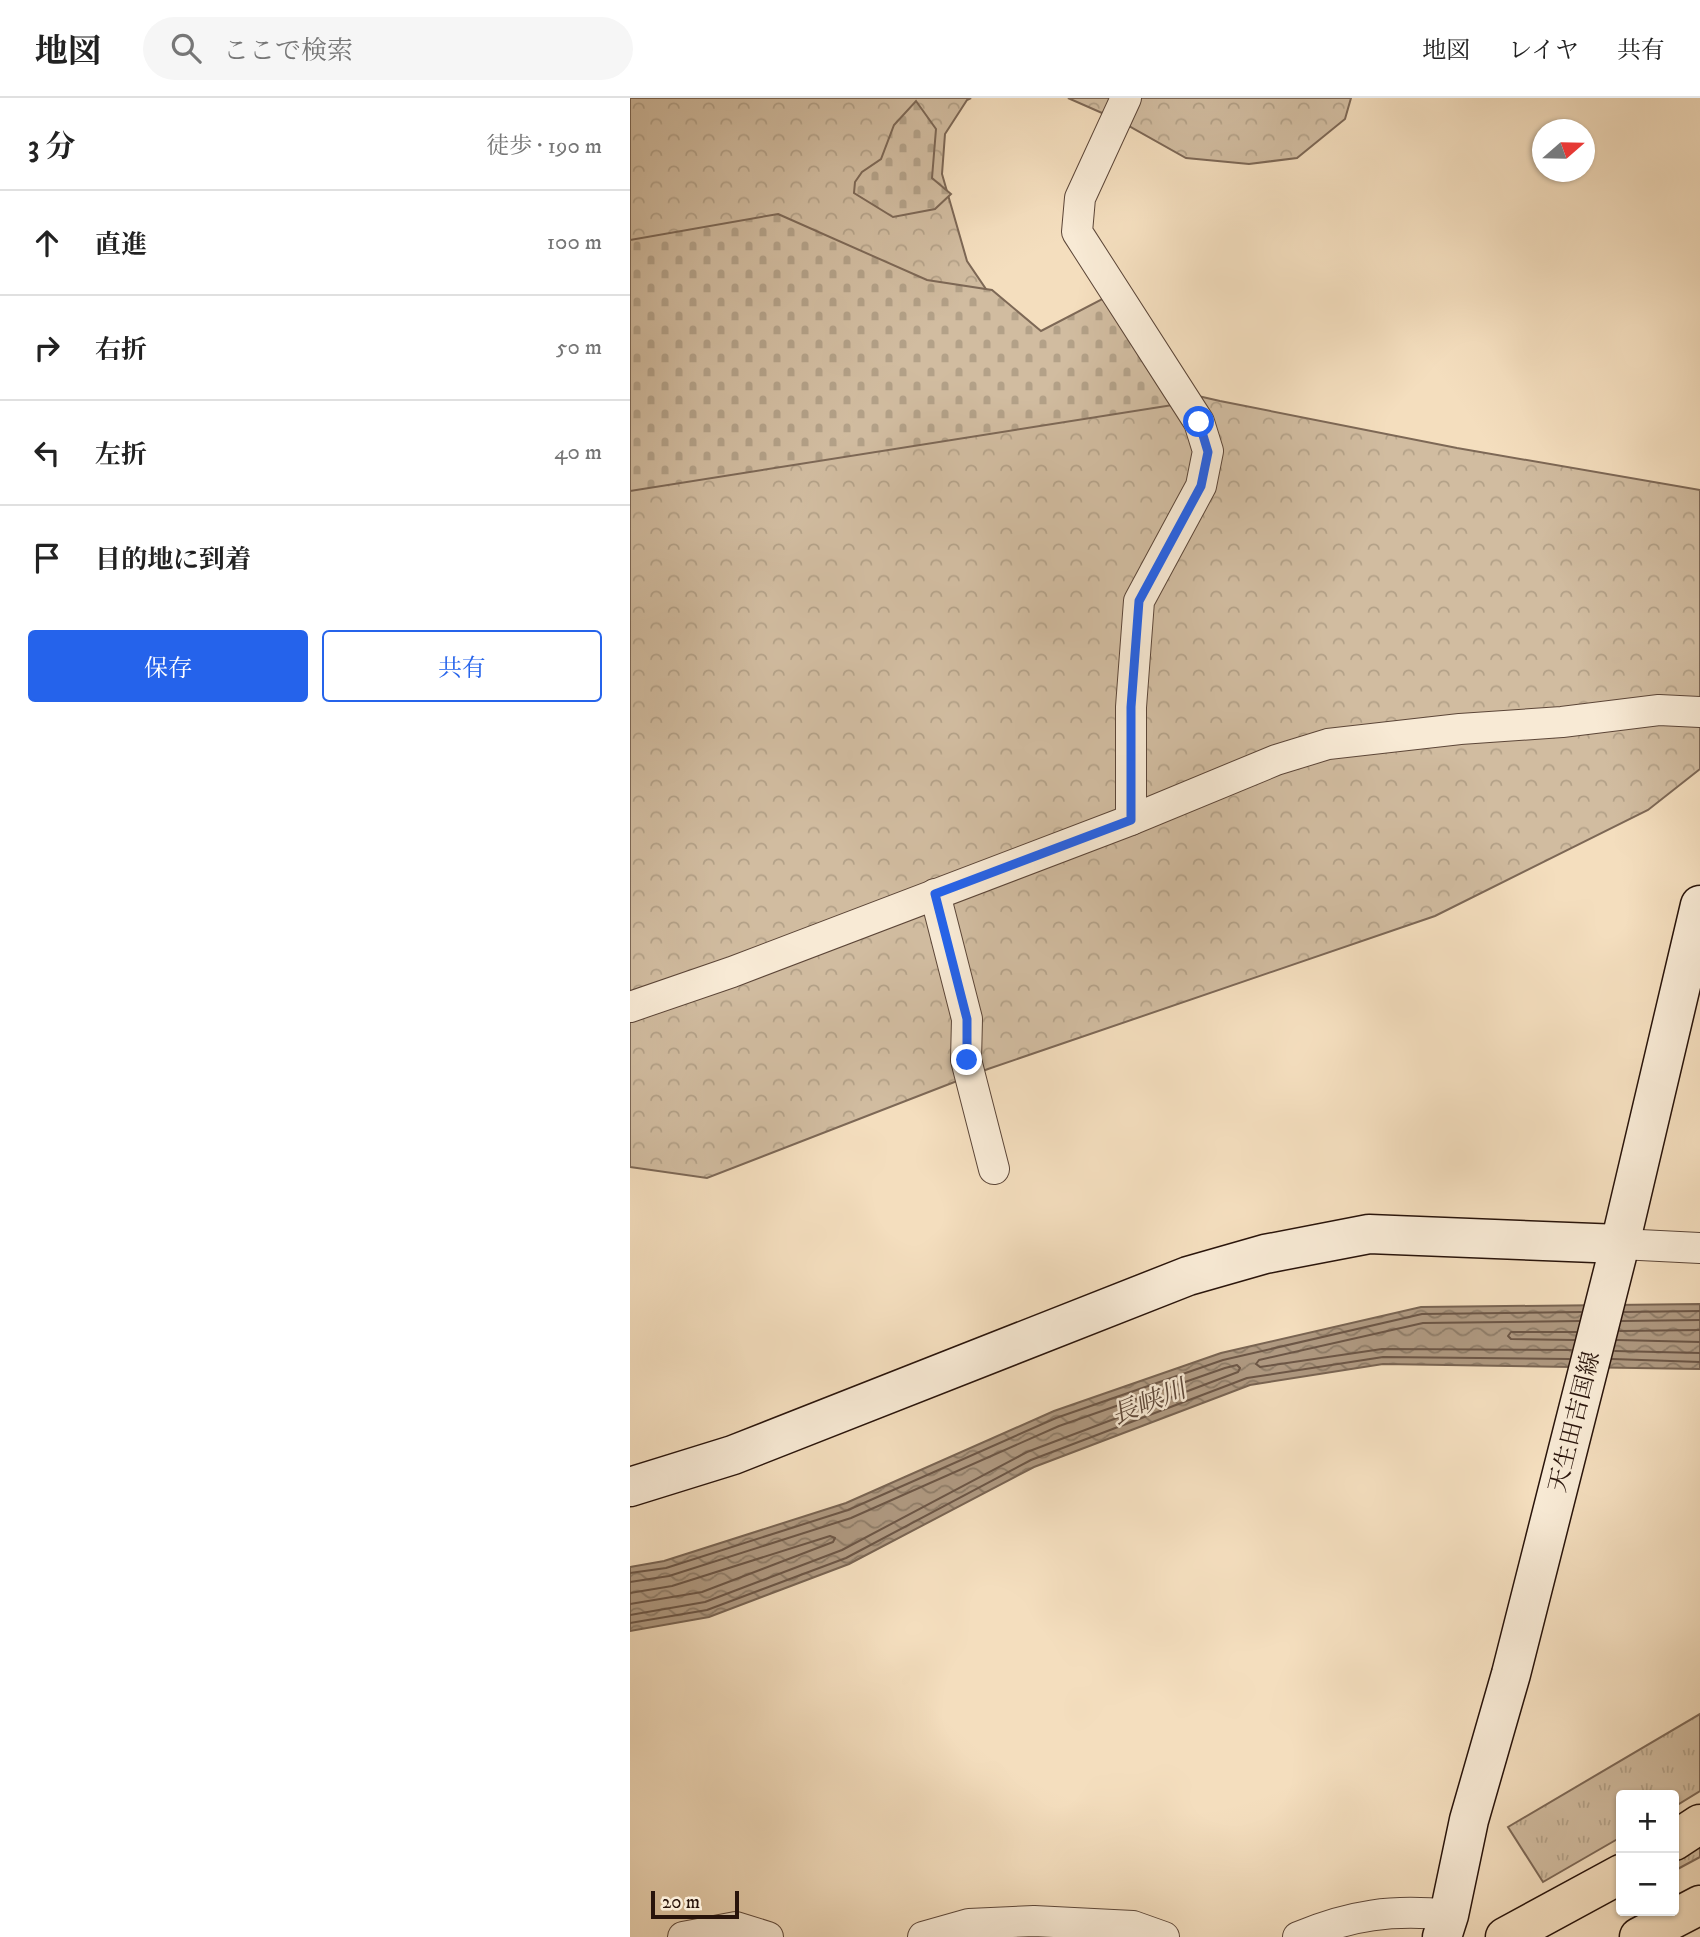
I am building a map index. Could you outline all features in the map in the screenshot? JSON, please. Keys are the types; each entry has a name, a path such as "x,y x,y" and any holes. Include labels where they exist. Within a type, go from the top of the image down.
{"highway":[{"path":"1679,1838 1700,1824"},
{"path":"1506,1937 1616,1877"},
{"path":"1639,1937 1700,1905"}],"main road":[{"name":"天生田吉国線","path":"1445,1926 1469,1820 1511,1674 1620,1244 1700,905"},
{"path":"630,1487 733,1455 1188,1276 1265,1254 1368,1234 1620,1244"}],"street":[{"path":"1126,98 1080,198 1077,232 1199,422 1208,452 1201,486 1139,601 1131,707 1131,820"},
{"path":"630,1007 732,972 1131,820 1276,760 1328,744 1659,710 1700,712"},
{"path":"935,894 967,1019 967,1060 994,1169"},
{"path":"1620,1244 1700,1248"},
{"path":"1298,1937 1318,1928 1381,1912 1445,1926"},
{"path":"923,1937 969,1924 1034,1921 1132,1926 1164,1937"},
{"path":"683,1937 736,1927 768,1937"}],"green space":[{"path":"630,98 971,98 945,134 942,174 967,261 988,292 1093,372 1220,401 1457,448 1700,490 1700,769 1648,810 1435,916 988,1069 707,1178 630,1167"},
{"path":"1068,98 1351,98 1345,119 1297,158 1249,164 1186,158 1118,120"},
{"path":"916,101 936,129 932,178 951,194 935,209 893,217 854,193 855,182 862,172 881,159 894,125"},
{"path":"778,214 927,280 992,290 1041,331 1108,296 1179,404 630,491 630,240"},
{"path":"1700,1714 1700,1791 1679,1804 1679,1790 1616,1790 1616,1840 1543,1882 1508,1827"},
{"path":"1700,1839 1700,1857 1679,1868 1679,1855"}],"water":[{"name":"長峡川","path":"1700,1304 1700,1369 1383,1364 1250,1385 1034,1467 849,1564 709,1617 630,1631 630,1567 664,1561 846,1503 1054,1411 1221,1353 1421,1307"}],"route":[{"path":"967,1060 967,1019 935,894 1131,820 1131,707 1139,601 1201,486 1208,452 1199,422"}]}
